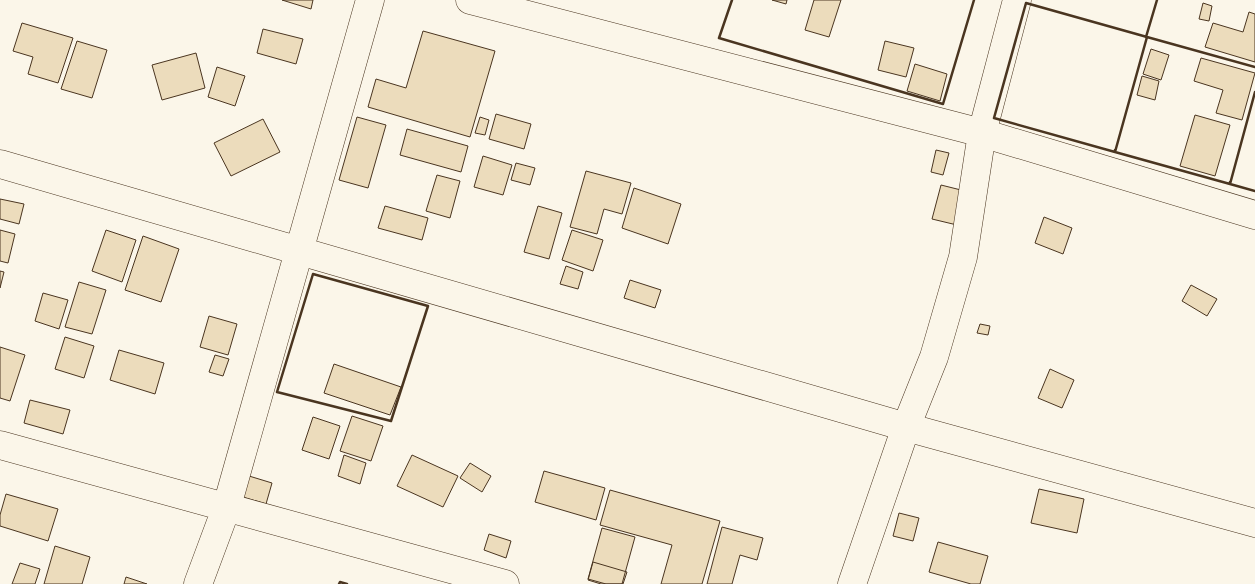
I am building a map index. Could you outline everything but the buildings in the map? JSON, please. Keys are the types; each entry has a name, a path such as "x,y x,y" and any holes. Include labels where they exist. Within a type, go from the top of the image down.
{"street":[{"path":"198,584 226,506 370,0"},
{"path":"470,0 982,134 1255,215"},
{"path":"852,584 906,427 934,356 963,257 982,134 1017,0"},
{"path":"0,164 906,427 1255,523"},
{"path":"0,445 504,584"}],"wall":[{"path":"732,0 719,38 943,104 974,0"},
{"path":"1146,37 1157,0"},
{"path":"1026,3 1147,37 1115,152 994,118 1026,3"},
{"path":"1147,37 1255,67"},
{"path":"1115,150 1115,152 1230,184 1255,92"},
{"path":"1230,182 1230,184 1255,191"},
{"path":"313,274 428,306 391,421 277,392 313,274"},
{"path":"339,584 340,582 347,584"}]}
